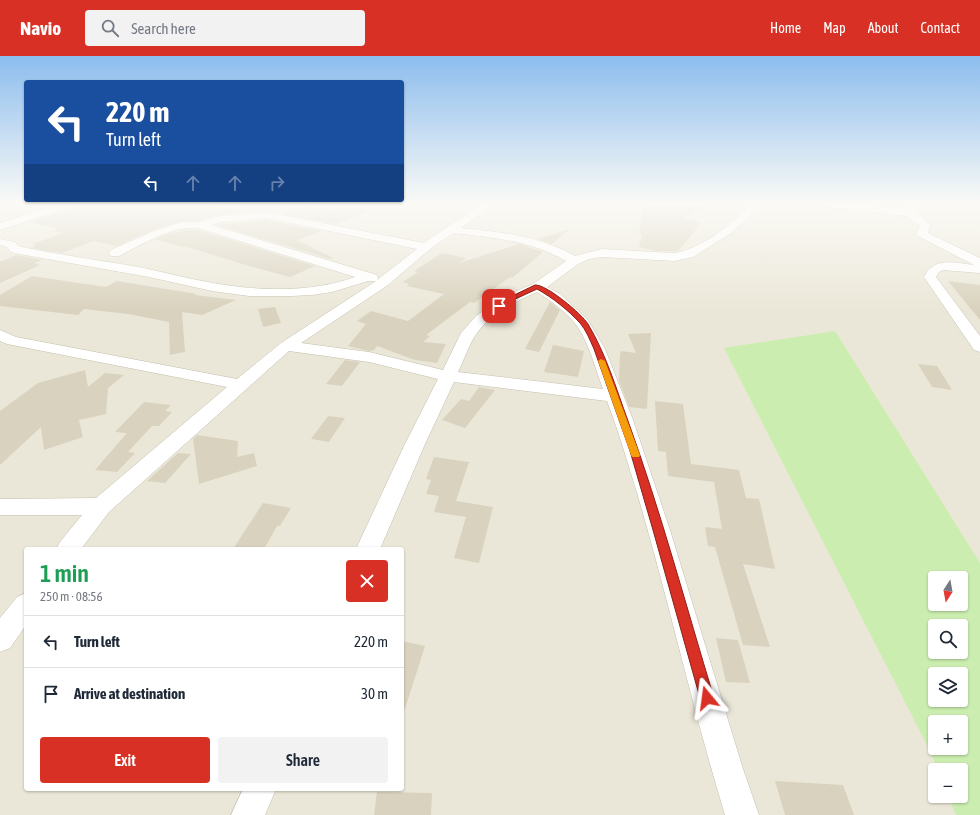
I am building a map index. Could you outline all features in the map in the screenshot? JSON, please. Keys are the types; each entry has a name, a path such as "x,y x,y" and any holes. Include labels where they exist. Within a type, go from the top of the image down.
{"street":[{"path":"115,253 146,239"},
{"path":"247,239 375,279"},
{"path":"388,239 426,247"},
{"path":"70,547 101,506 286,346 375,279 438,239"},
{"path":"514,239 562,252 574,261"},
{"path":"369,547 415,444 469,333 482,319 508,300 538,287 574,261 586,256 602,253 681,257 693,252 711,239"},
{"path":"933,239 980,263"},
{"path":"936,241 943,266"},
{"path":"0,242 11,244 14,249 27,252 148,272 213,287 248,291 285,291 337,287 375,279"},
{"path":"980,269 943,266 932,271 930,277 980,347"},
{"path":"538,287 555,297 583,323 598,349 626,426 659,530 727,769 742,815"},
{"path":"4,342 241,386"},
{"path":"286,346 369,357 448,376 614,396"},
{"path":"0,507 101,506"},
{"path":"0,639 24,608"},
{"path":"248,815 259,791"}],"shaded area":[{"path":"0,239 980,239 980,815 0,815"}],"green space":[{"path":"835,331 980,563 980,815 956,815 951,803 968,803 968,763 935,763 932,755 968,755 968,715 928,715 928,747 724,348"}],"building":[{"path":"45,239 132,239 117,246 93,241 62,253 32,248 36,245 33,244"},
{"path":"156,239 229,239 315,266 290,277 184,246 182,247"},
{"path":"264,239 299,239 297,240 333,258 330,259"},
{"path":"538,239 557,239 552,244"},
{"path":"641,239 688,239 677,251 657,251 639,247"},
{"path":"519,244 543,252 512,278 510,277 474,303 470,302 426,335 430,336 423,342 446,344 437,363 415,360 377,346 374,350 369,351 348,346 366,324 357,321 371,311 408,321 444,294 407,286 409,284 403,282 418,272 414,271 442,253 466,258 459,263"},
{"path":"16,255 43,260 34,263 40,265 0,283 0,262"},
{"path":"32,276 106,287 117,281 197,294 195,295 236,300 202,315 182,312 185,352 170,355 169,322 128,314 84,309 78,315 0,306 0,295"},
{"path":"948,281 980,285 980,320"},
{"path":"550,302 560,310 539,352 525,349"},
{"path":"275,307 281,323 263,327 258,309"},
{"path":"651,333 647,409 629,407 619,381 620,354 621,351 636,353 628,334"},
{"path":"553,345 584,351 578,377 544,372"},
{"path":"345,360 360,362 342,386 326,384"},
{"path":"918,364 937,366 952,390 932,387"},
{"path":"85,370 88,387 105,373 124,375 108,388 106,414 79,420 83,437 44,450 41,427 0,465 0,411 38,383"},
{"path":"479,387 495,390 465,428 442,420 461,399 469,401"},
{"path":"655,401 683,404 691,464 739,470 746,498 759,499 775,569 743,564 770,647 743,645 715,547 708,546 705,527 722,529 714,482 668,476 666,452 658,451"},
{"path":"144,402 171,405 165,411 172,412 159,426 152,426 128,452 135,453 117,472 95,470 127,433 115,432"},
{"path":"328,416 345,418 329,442 311,439"},
{"path":"197,435 238,441 237,457 254,453 257,466 199,484 193,439"},
{"path":"178,453 191,454 165,483 147,481"},
{"path":"434,457 469,462 456,501 493,507 479,563 454,558 466,517 434,512 439,496 426,494 431,480 426,479"},
{"path":"263,503 291,508 280,526 277,526 265,547 234,547"},
{"path":"716,638 738,640 750,683 726,682"},
{"path":"404,641 425,646 404,709"},
{"path":"775,781 843,785 854,815 785,815"},
{"path":"377,792 432,793 431,815 374,815"}],"slow traffic":[{"path":"601,361 624,420 635,455"}],"route":[{"path":"499,306 508,300 538,287 555,297 583,323 598,349 608,380 624,420 659,530 707,698"}]}
